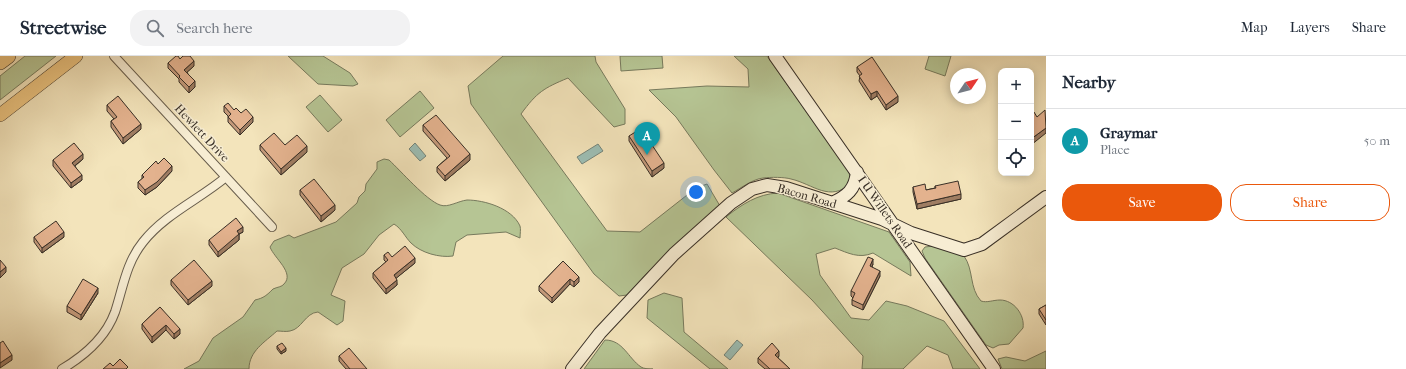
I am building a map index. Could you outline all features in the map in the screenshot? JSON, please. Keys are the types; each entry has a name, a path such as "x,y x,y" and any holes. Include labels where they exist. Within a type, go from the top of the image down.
{"highway":[{"path":"0,62 8,56"}],"main road":[{"path":"0,115 76,56"}],"street":[{"name":"Hewlett Drive","path":"114,56 272,227"},
{"name":"I U Willets Road","path":"775,56 994,369"},
{"path":"832,203 850,192 855,184 857,172"},
{"path":"62,369 82,356 105,331 114,314 128,267 142,243 164,222 226,177"},
{"name":"Bacon Road","path":"572,369 600,333 674,254 731,203 752,189 767,186 786,188 882,219 895,226 953,248 964,250 974,248 982,244 1046,197"}],"green space":[{"path":"25,56 56,56 0,100 0,76"},
{"path":"288,56 323,56 350,73 358,84 353,86 318,84"},
{"path":"503,56 595,56 596,62 625,109 625,124 614,127 568,78 542,92 532,100 521,114 607,231 640,232 696,188 707,184 720,206 647,273 627,295 619,296 594,274 471,104 468,86"},
{"path":"620,56 662,56 663,68 621,71"},
{"path":"734,56 767,56 849,172 851,183 836,192 829,192 799,181 777,177 759,179 732,193 676,117 649,90 707,86 749,87 748,69"},
{"path":"929,56 951,56 945,76 925,69"},
{"path":"420,91 434,108 400,137 386,120"},
{"path":"320,95 342,120 328,132 306,107"},
{"path":"384,159 389,160 421,191 440,205 446,206 467,200 474,200 497,206 511,214 520,226 520,238 506,232 467,235 456,242 453,256 442,256 425,252 415,247 394,224 379,235 364,254 342,268 331,295 345,301 343,321 337,325 318,312 310,315 294,330 277,331 258,347 252,357 249,369 184,369 199,361 213,338 243,317 255,300 267,295 273,289 284,284 287,280 287,275 283,266 270,247 274,241 289,235 294,238 336,222 357,203 359,197 365,191 366,184 377,169 377,162"},
{"path":"778,193 889,232 910,262 911,276 873,253 868,255 858,255 835,248 816,254 820,275 851,318 869,320 886,301 907,306 944,321 980,369 953,369 948,355 927,346 903,369 862,369 863,356 812,300 726,217 750,200 764,195"},
{"path":"933,246 964,256 969,267 977,296 981,301 1005,301 1014,305 1018,309 1022,318 1023,328 1009,344 999,345 993,348 986,345 925,258 922,251 925,247"},
{"path":"664,293 682,298 684,332 728,369 710,369 647,318 648,300"},
{"path":"605,340 621,346 636,363 645,369 584,369"},
{"path":"1046,351 1046,369 1002,369 998,359 1006,357 1025,361"}],"water":[{"path":"415,143 426,156 420,161 409,149"},
{"path":"598,144 603,151 582,164 577,157"},
{"path":"737,340 743,345 730,360 724,355"}],"building":[{"path":"176,56 180,59 183,56 190,56 194,61 184,70 195,81 189,87 168,63"},
{"path":"872,57 898,96 886,105 877,91 871,94 859,76 862,74 857,67"},
{"path":"118,96 141,124 123,138 111,121 117,117 107,105"},
{"path":"228,103 234,110 236,108 241,113 246,109 253,117 240,130 228,117 231,114 224,106"},
{"path":"1045,110 1046,128 1034,137 1034,112 1037,117"},
{"path":"436,115 470,154 445,176 437,167 450,156 423,125"},
{"path":"637,131 648,148 652,145 664,163 652,171 629,136"},
{"path":"274,133 285,145 297,135 307,146 281,169 260,145"},
{"path":"74,143 83,154 72,163 82,175 71,183 53,160"},
{"path":"164,158 172,166 157,182 145,190 138,182 144,177 142,175 156,161 158,164"},
{"path":"314,179 335,205 321,216 300,190"},
{"path":"958,181 961,194 917,204 913,187 925,184 926,190 936,188 935,186"},
{"path":"236,218 243,227 237,231 239,234 218,252 209,240"},
{"path":"56,221 64,232 42,248 34,237"},
{"path":"405,246 415,258 394,275 397,280 386,289 373,273 388,260 384,255 388,252 392,257"},
{"path":"868,257 873,259 870,266 880,271 863,305 852,300 855,293 851,291"},
{"path":"0,260 6,267 0,272"},
{"path":"194,260 212,281 188,300 171,280"},
{"path":"563,261 579,277 574,282 570,279 552,298 539,286"},
{"path":"83,279 98,288 81,315 67,306"},
{"path":"1046,305 1046,320 1039,309"},
{"path":"160,307 180,329 174,334 166,325 152,337 142,324"},
{"path":"3,341 12,355 0,363 0,343"},
{"path":"282,343 286,348 281,352 277,346"},
{"path":"772,343 779,351 775,355 790,369 770,369 758,358"},
{"path":"349,348 367,369 350,369 339,356"},
{"path":"120,359 128,367 126,369 103,369 110,363 113,366"}],"place":[{"name":"Graymar","path":"647,155"}]}
